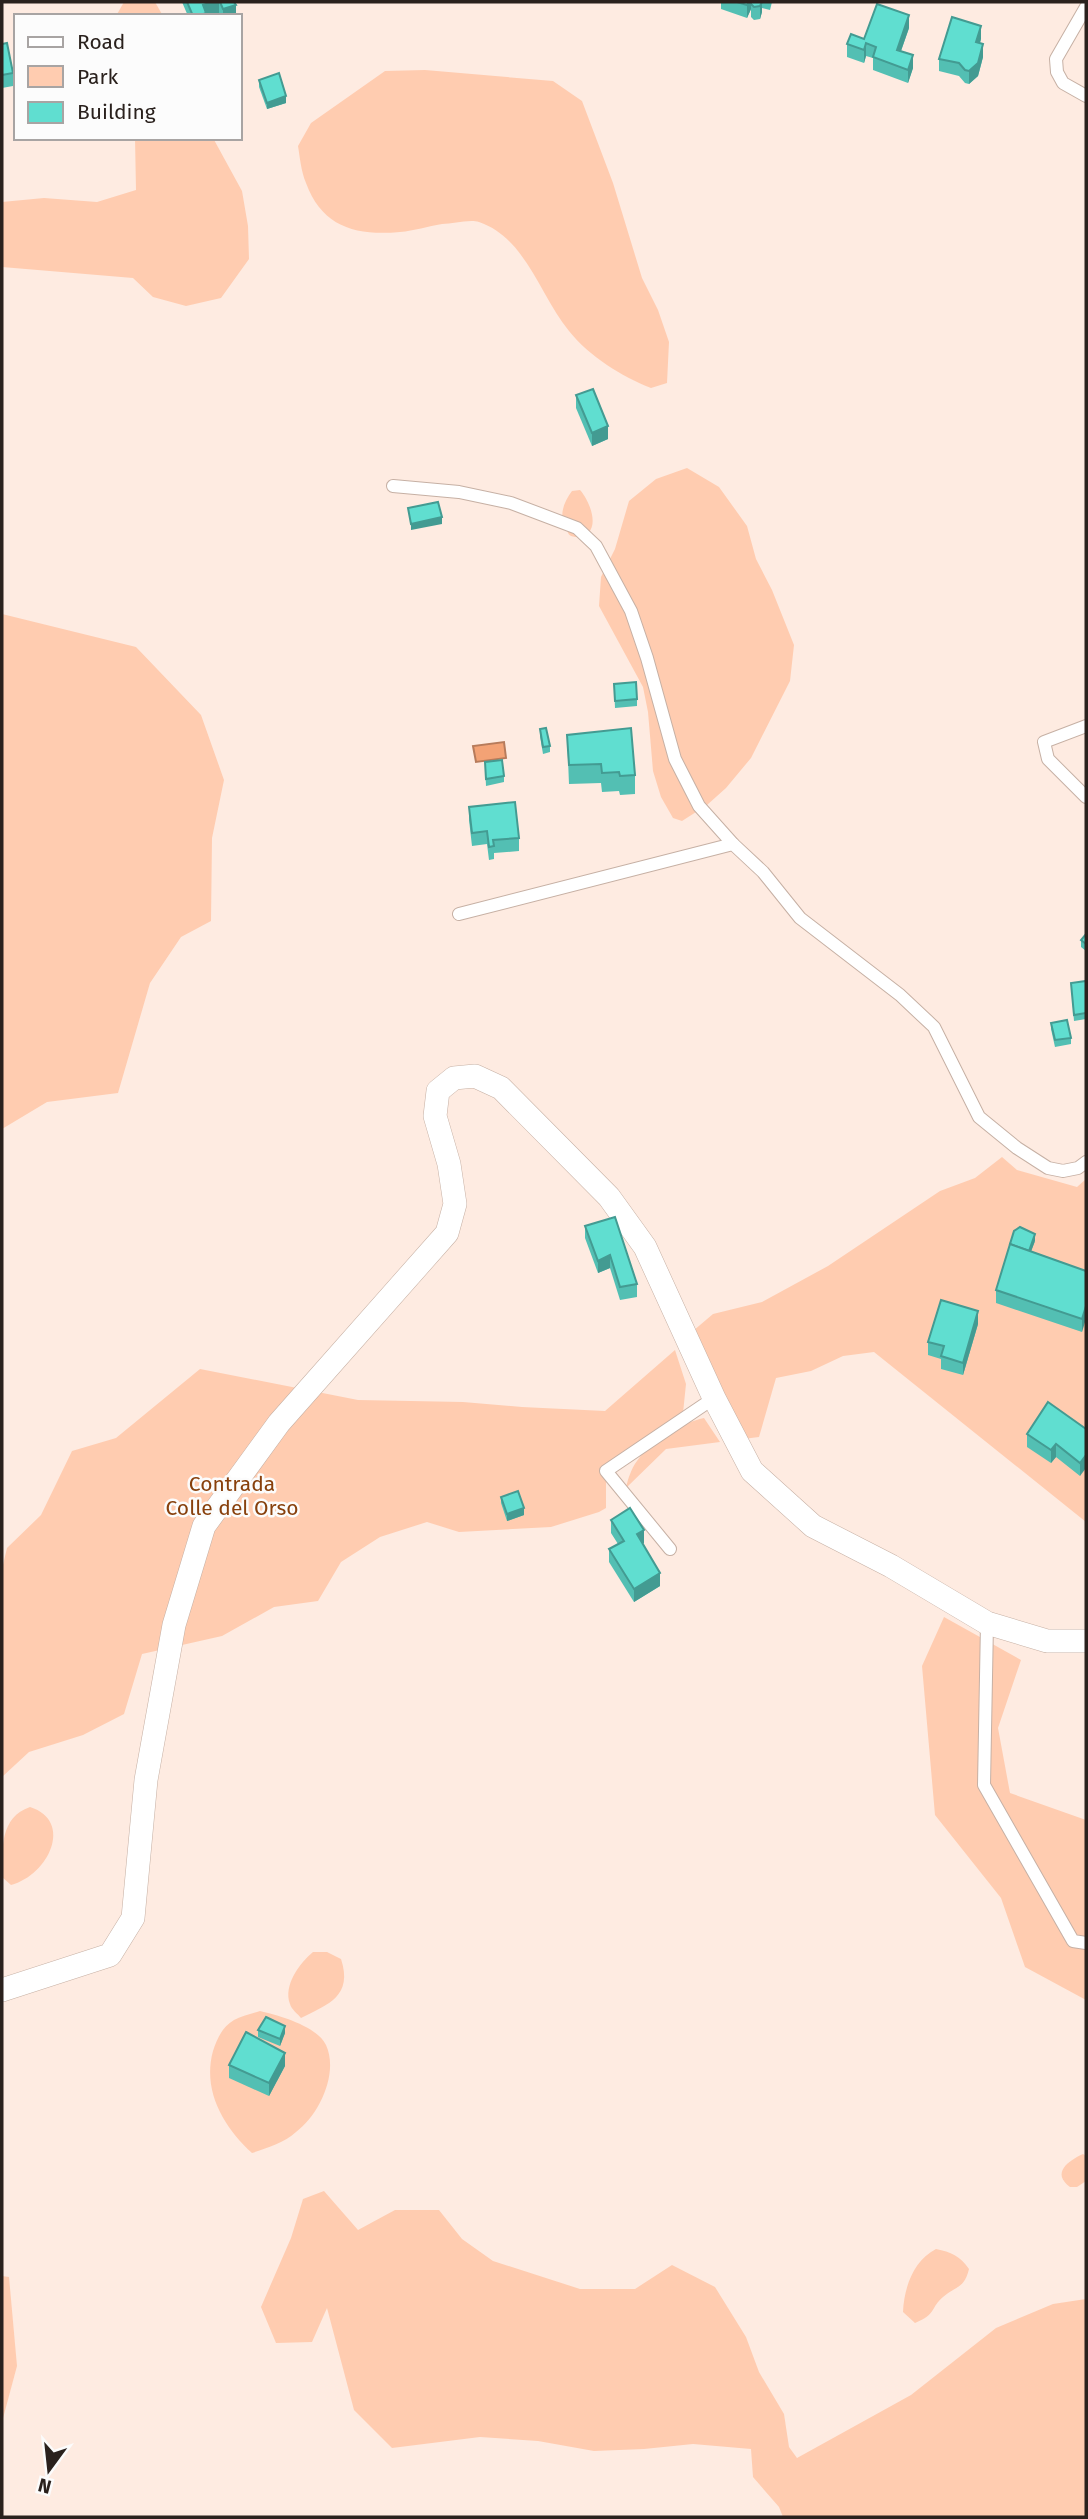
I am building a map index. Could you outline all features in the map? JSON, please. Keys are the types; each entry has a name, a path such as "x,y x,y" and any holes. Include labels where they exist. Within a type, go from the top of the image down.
{"street":[{"path":"2,1990 110,1955 133,1918 145,1780 174,1625 204,1526 279,1423 447,1233 455,1204 449,1164 435,1116 438,1091 454,1078 475,1076 501,1088 609,1197 645,1247 714,1398 752,1471 813,1526 891,1566 987,1623 1047,1641 1086,1640"}],"lane":[{"path":"1086,7 1056,59 1057,72 1063,83 1086,96"},
{"path":"393,486 459,492 511,503 577,528 596,546 631,611 647,658 674,759 699,806 763,872 800,918 900,995 934,1027 979,1117 1017,1148 1048,1168 1063,1171 1078,1168 1086,1162"},
{"path":"1086,726 1044,742 1048,759 1086,797"},
{"path":"459,914 733,844"},
{"path":"670,1549 606,1471 714,1398"},
{"path":"987,1623 984,1785 1073,1941 1086,1943"}],"green space":[{"path":"124,2 155,2 162,14 117,14"},
{"path":"425,70 553,81 582,101 613,183 642,278 658,310 669,342 667,383 651,388 617,372 586,349 559,317 520,254 495,230 479,222 442,224 384,233 369,232 342,226 321,210 304,178 298,146 311,123 385,71"},
{"path":"135,140 214,140 242,191 248,226 249,259 221,298 186,306 153,297 133,278 2,267 2,202 44,198 97,202 136,190"},
{"path":"687,468 719,487 747,526 756,559 772,590 794,645 790,681 751,758 726,788 707,805 682,821 673,818 661,797 653,771 643,687 599,606 601,577 615,549 629,501 656,479"},
{"path":"580,490 591,510 592,525 590,531 575,537 569,534 564,526 563,510 572,491"},
{"path":"2,614 136,647 201,715 224,780 212,838 211,921 181,937 150,983 118,1093 47,1102 2,1129"},
{"path":"1002,1157 1017,1170 1077,1187 1086,1179 1086,1522 874,1352 843,1356 811,1371 776,1378 759,1437 743,1439 693,1331 713,1314 762,1302 828,1266 940,1191 975,1178"},
{"name":"Contrada Colle del Orso","path":"675,1350 686,1384 683,1413 606,1467 606,1508 551,1527 459,1532 427,1522 380,1537 341,1562 318,1601 274,1607 222,1636 142,1654 124,1714 83,1735 29,1752 2,1777 2,1569 7,1548 41,1515 72,1451 116,1438 200,1369 358,1400 463,1402 605,1411"},
{"path":"704,1418 720,1442 666,1449 626,1488 635,1464 650,1447 676,1429"},
{"path":"944,1617 1021,1660 998,1728 1010,1793 1086,1820 1086,2000 1025,1967 1001,1898 935,1815 922,1666"},
{"path":"30,1807 43,1814 51,1824 51,1848 36,1871 11,1885 2,1877 5,1835 13,1818"},
{"path":"313,1952 327,1952 341,1959 344,1982 336,1997 329,2003 301,2018 291,2006 289,1989 298,1968"},
{"path":"260,2011 296,2022 314,2032 326,2045 330,2068 319,2104 304,2125 281,2142 252,2153 224,2120 213,2094 210,2066 216,2042 226,2026"},
{"path":"1083,2154 1086,2156 1086,2181 1077,2187 1070,2187 1064,2182 1062,2172 1067,2164"},
{"path":"324,2191 358,2230 395,2210 439,2210 462,2239 493,2261 580,2289 635,2289 672,2265 715,2287 746,2337 759,2372 784,2414 789,2447 797,2458 911,2395 996,2328 1053,2304 1086,2299 1086,2517 783,2517 779,2507 753,2477 751,2449 693,2444 594,2451 538,2441 480,2437 392,2448 354,2410 327,2308 312,2342 276,2343 261,2307 291,2238 303,2199"},
{"path":"936,2249 955,2255 969,2269 962,2283 943,2297 927,2317 915,2323 903,2312 905,2293 916,2267"},
{"path":"2,2276 9,2277 17,2366 2,2422"}],"shaded area":[{"path":"504,742 506,758 476,762 473,746"}],"building":[{"path":"187,2 213,2 203,5 206,13 192,14"},
{"path":"220,2 234,2 236,5 223,9"},
{"path":"751,2 762,2 760,6 754,7"},
{"path":"877,4 909,15 897,50 913,55 908,70 873,57 876,47 866,43 864,50 847,44 851,34 864,39"},
{"path":"952,17 981,26 976,42 983,44 978,63 969,71 959,63 939,59"},
{"path":"7,43 13,73 2,75 2,44"},
{"path":"279,73 286,96 267,103 259,80"},
{"path":"593,389 608,426 592,433 576,395"},
{"path":"438,502 442,517 411,524 408,508"},
{"path":"636,682 637,699 615,701 614,684"},
{"path":"546,728 550,746 543,747 540,729"},
{"path":"631,728 635,775 602,773 601,764 569,765 567,735"},
{"path":"502,760 504,776 486,779 485,762"},
{"path":"515,802 519,838 493,840 494,846 489,847 487,831 472,833 469,807"},
{"path":"1086,981 1086,1013 1074,1015 1071,983"},
{"path":"1067,1020 1071,1038 1055,1040 1051,1023"},
{"path":"615,1217 637,1284 620,1287 610,1255 598,1261 585,1226"},
{"path":"1020,1227 1035,1234 1029,1251 1010,1244 1014,1231"},
{"path":"1010,1244 1086,1271 1086,1306 1082,1319 996,1290"},
{"path":"941,1300 978,1311 963,1363 941,1356 944,1346 928,1342"},
{"path":"1048,1402 1086,1429 1086,1455 1080,1463 1056,1444 1051,1450 1027,1434"},
{"path":"518,1491 524,1508 507,1514 501,1497"},
{"path":"630,1508 644,1530 637,1534 660,1573 634,1589 609,1549 624,1541 611,1520"},
{"path":"266,2017 285,2026 280,2039 258,2030"},
{"path":"246,2032 285,2053 269,2083 229,2065"}]}
